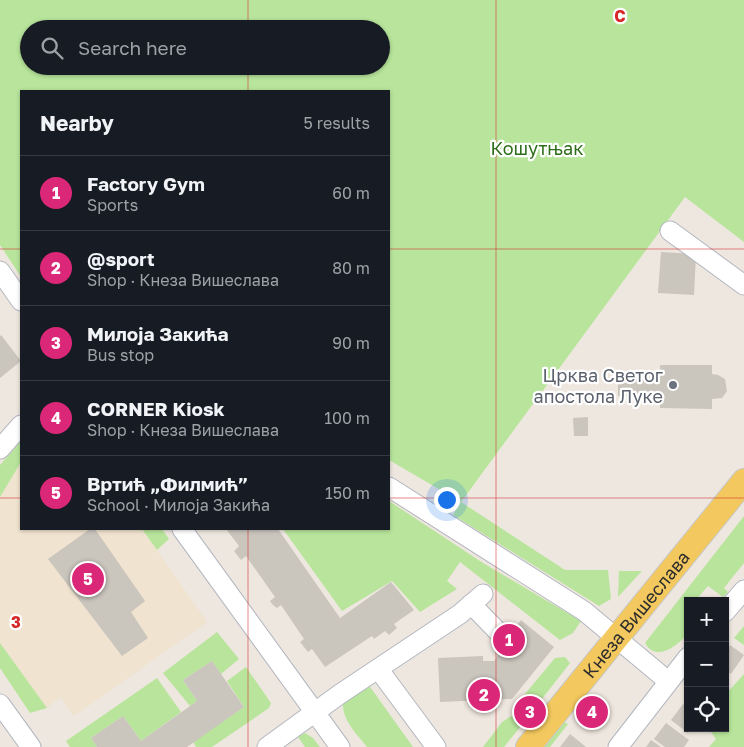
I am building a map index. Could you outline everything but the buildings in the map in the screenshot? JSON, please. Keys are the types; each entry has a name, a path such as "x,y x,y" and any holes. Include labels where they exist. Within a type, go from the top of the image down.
{"main road":[{"name":"Кнеза Вишеслава","path":"528,747 616,636 744,481"}],"street":[{"path":"670,231 744,285"},
{"path":"0,270 20,300"},
{"path":"0,449 20,426"},
{"path":"390,488 584,611 668,681"},
{"path":"183,530 340,747"},
{"path":"729,607 744,590"},
{"path":"267,747 379,670 477,599 505,639"},
{"path":"618,747 684,662"},
{"path":"379,670 436,747"},
{"path":"0,704 31,747"}],"shaded area":[{"path":"20,464 20,530 143,530 207,622 74,716 60,697 47,708 0,643 0,497"}],"green space":[{"name":"Кошутњак","path":"0,0 744,0 744,242 685,197 461,502 390,461 390,90 20,90 20,275 0,245"},
{"path":"20,442 20,464 0,497 0,465"},
{"path":"390,502 483,563 581,621 573,633 560,640 460,562 447,581 457,589 420,612 392,581 342,611 284,530 390,530"},
{"path":"461,502 565,570 608,570 611,599 599,606 453,515"},
{"path":"744,516 744,563 724,588 728,592 723,597 708,586 698,597 684,597 684,638 666,651 660,652 649,649 645,643"},
{"path":"143,530 163,530 169,539 157,550"},
{"path":"619,571 642,571 618,597"},
{"path":"744,626 744,645 734,638"},
{"path":"217,632 239,659 221,674 212,661 183,680 197,701 190,706 163,673"},
{"path":"0,643 47,708 30,713 0,668"},
{"path":"565,657 570,663 538,704 527,714 518,707 520,700 555,658"},
{"path":"246,667 271,703 269,708 212,747 196,747 193,742 244,707 227,681"},
{"path":"744,674 744,747 709,747 716,739 711,732 729,732 729,691"},
{"path":"157,678 181,712 141,741 123,716 91,738 97,747 70,747 66,741"},
{"path":"368,684 413,747 367,747 351,726 345,715 343,703"},
{"path":"511,716 516,717 521,726 504,747 483,747 502,722"},
{"path":"562,721 568,724 550,747 542,747"},
{"path":"305,733 313,738 320,747 305,747 298,737"}],"place":[{"name":"Црква Светог апостола Луке","path":"673,385"},
{"name":"Вртић „Филмић”","path":"88,579"},
{"name":"Factory Gym","path":"509,640"},
{"name":"@sport","path":"484,695"},
{"name":"Милоја Закића","path":"530,712"},
{"name":"CORNER Kiosk","path":"592,712"}]}
